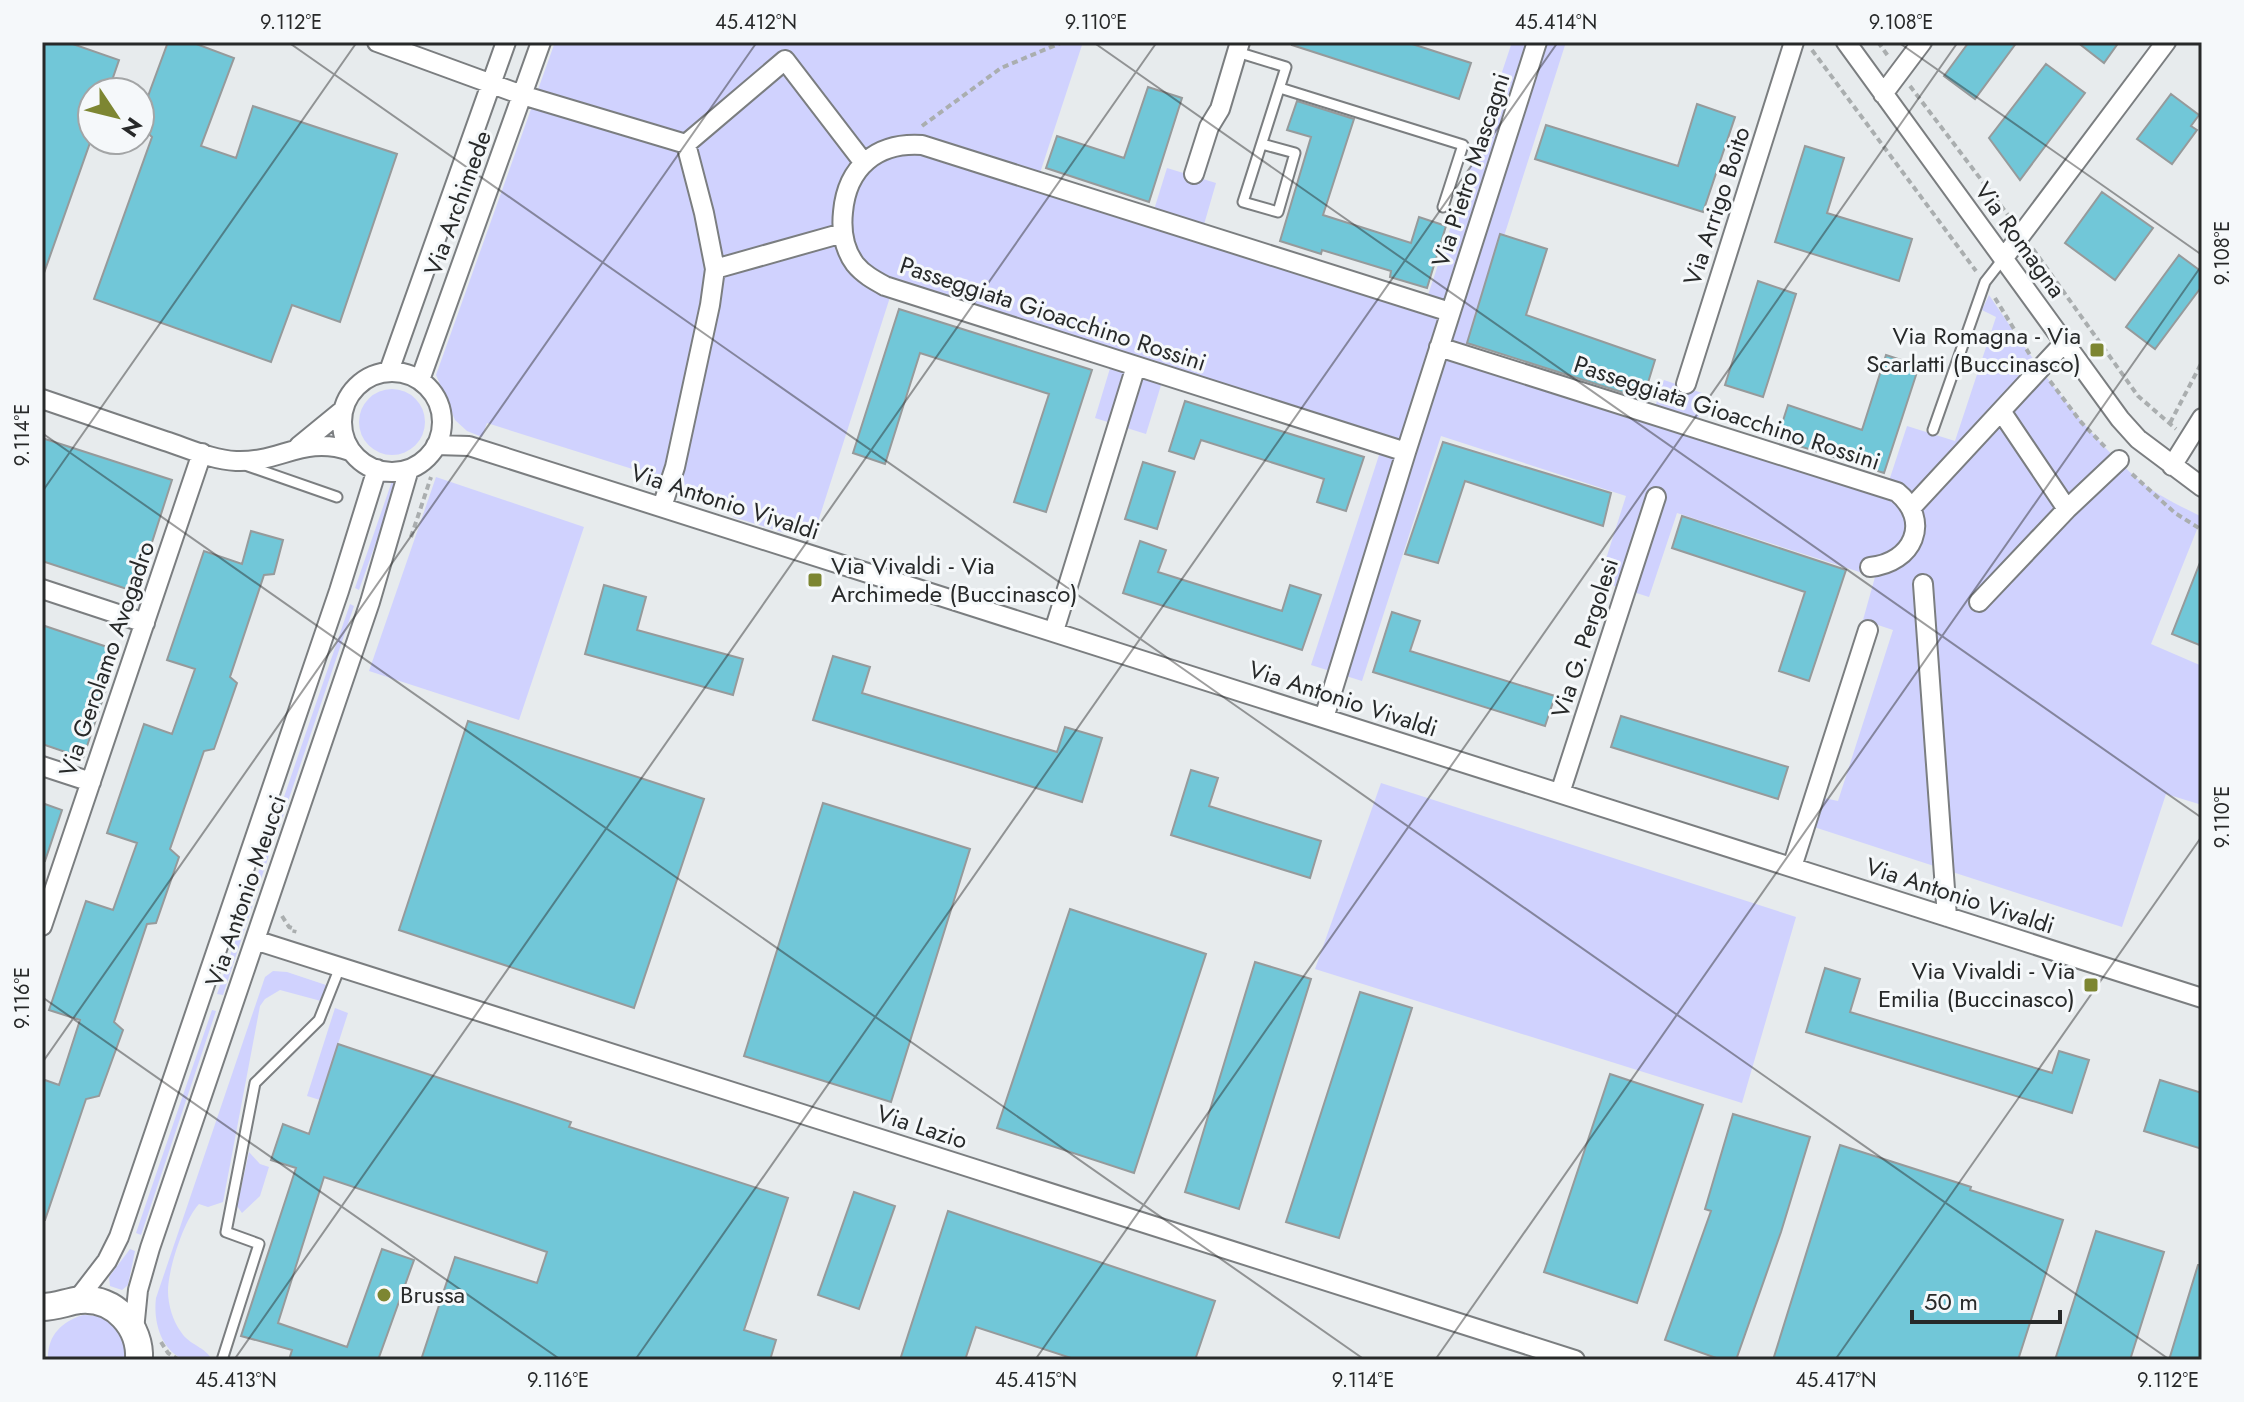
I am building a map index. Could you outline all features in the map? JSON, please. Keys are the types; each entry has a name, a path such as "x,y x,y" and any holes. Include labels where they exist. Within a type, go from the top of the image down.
{"street":[{"path":"377,42 522,95 686,144"},
{"name":"Via Archimede","path":"389,371 506,42"},
{"name":"Via Archimede","path":"420,380 541,42"},
{"name":"Via Pietro Mascagni","path":"1450,312 1537,42"},
{"name":"Via Arrigo Boito","path":"1686,384 1794,42"},
{"name":"Via Romagna","path":"1846,42 2120,419 2138,439 2202,487"},
{"path":"1883,94 1922,42"},
{"path":"2003,259 2166,42"},
{"path":"1194,174 1209,127 1220,109 1238,47"},
{"path":"686,144 785,60 864,163 881,151 897,146 922,145 942,150 1450,312 1324,718"},
{"path":"662,507 675,467 715,269 686,144"},
{"name":"Passeggiata Gioacchino Rossini","path":"864,163 850,179 842,213 845,246 866,276 885,286 1406,452"},
{"path":"715,269 843,233"},
{"path":"1870,567 1896,561 1908,549 1915,517 1911,508 2064,343"},
{"name":"Passeggiata Gioacchino Rossini","path":"1439,347 1897,492 1911,508"},
{"path":"1054,631 1136,366"},
{"path":"42,399 233,461 260,461 297,448 334,445 350,451 360,461 377,469 396,472 420,463 436,445 441,425 440,408 432,392 420,380 389,371 360,383 349,395 343,410 341,425 350,451"},
{"path":"297,448 343,410"},
{"path":"2001,411 2067,509"},
{"path":"2172,466 2202,418"},
{"name":"Via Antonio Vivaldi","path":"441,425 469,446"},
{"name":"Via Antonio Vivaldi","path":"436,445 469,446 2202,998"},
{"name":"Via Gerolamo Avogadro","path":"42,926 202,453"},
{"path":"1979,602 2067,509 2119,460"},
{"name":"Via Antonio Meucci","path":"55,1309 107,1261 119,1237 334,605 377,469"},
{"name":"Via Antonio Meucci","path":"134,1330 138,1290 150,1248 370,602 409,469"},
{"name":"Via G. Pergolesi","path":"1560,793 1656,497"},
{"path":"1923,584 1947,917"},
{"path":"42,589 145,623"},
{"path":"1792,867 1868,630"},
{"path":"42,766 91,782"},
{"name":"Via Lazio","path":"255,940 1575,1360"},
{"path":"55,1309 91,1300 105,1304 118,1311 157,1360"},
{"path":"134,1330 139,1360"}],"lane":[{"path":"1238,47 1286,67 1243,202 1278,212 1295,153 1262,144"},
{"path":"1280,88 1463,145 1443,207"},
{"path":"1933,430 1985,282 2003,259"},
{"path":"233,461 337,497"},
{"path":"222,1360 259,1244 226,1232 255,1083 319,1020 340,967"}],"path":[{"path":"897,146 1001,68 1063,42"},
{"path":"1806,42 1985,282 2024,346 2081,422 2175,513 2202,530"},
{"path":"2170,423 2202,362"}],"shaded area":[{"path":"555,42 1098,42 1082,45 1039,176 1153,213 1167,168 1216,183 1203,228 1427,298 1512,42 1566,42 1467,352 1654,410 1664,380 1705,394 1697,423 1888,484 1907,426 1955,441 1996,317 1982,310 1989,295 2056,390 2113,456 2149,488 2202,517 2151,644 2202,666 2202,805 2166,794 2122,927 1814,827 1824,798 1838,801 1893,630 1863,620 1875,577 1677,513 1649,597 1599,581 1626,496 1441,436 1362,681 1311,665 1380,452 1162,382 1146,434 1095,418 1111,365 891,294 816,528 789,519 785,533 733,517 737,502 487,423 482,437 467,431 455,420 436,375"},
{"path":"392,389 405,392 415,399 422,409 425,422 422,435 415,445 405,452 392,455 379,452 369,445 362,435 359,422 362,409 369,399 379,392"},
{"path":"436,477 584,527 519,720 369,671"},
{"path":"392,481 397,483 359,590 355,588"},
{"path":"350,604 354,606 277,834 272,832"},
{"path":"1381,783 1796,917 1742,1103 1315,969"},
{"path":"267,847 271,849 223,995 217,994"},
{"path":"273,971 287,972 326,985 321,1001 280,990 260,1006 223,1202 208,1207 199,1204 193,1211 171,1270 168,1296 176,1323 184,1336 212,1360 186,1360 170,1350 160,1335 156,1298 265,977"},
{"path":"335,1008 348,1013 320,1100 307,1096"},
{"path":"212,1010 216,1011 141,1235 136,1233"},
{"path":"249,1152 260,1164 269,1167 260,1196 242,1213 237,1206"},
{"path":"130,1249 135,1251 128,1285 122,1290 110,1286 109,1277"},
{"path":"83,1315 111,1322 120,1333 129,1360 48,1360 50,1344 57,1331"}],"building":[{"path":"42,42 67,42 119,60 114,76 76,76 76,156 85,156 42,273"},
{"path":"168,42 191,42 234,58 201,146 236,158 253,106 397,154 340,322 292,305 271,362 94,299 145,156 156,156 155,76"},
{"path":"1293,42 1406,42 1471,63 1459,99 1292,45"},
{"path":"1969,42 2017,42 1975,99 1944,76"},
{"path":"2077,42 2119,42 2104,63"},
{"path":"2046,64 2085,93 2020,180 1989,138"},
{"path":"1148,87 1182,98 1149,202 1046,168 1057,136 1124,158"},
{"path":"2171,94 2199,115 2191,126 2197,130 2172,164 2137,139"},
{"path":"1297,101 1354,119 1323,215 1411,243 1419,217 1446,226 1427,288 1390,277 1391,271 1280,241 1311,137 1287,130"},
{"path":"1697,104 1735,117 1703,212 1535,159 1546,125 1678,166"},
{"path":"1805,146 1844,158 1827,213 1912,239 1899,281 1775,242"},
{"path":"2102,192 2153,228 2115,280 2065,243"},
{"path":"1500,234 1547,249 1526,315 1655,360 1643,399 1467,343"},
{"path":"2179,255 2202,272 2202,286 2155,349 2126,327"},
{"path":"1758,281 1796,294 1763,397 1725,385"},
{"path":"899,309 1092,370 1046,512 1014,502 1049,394 920,353 885,464 853,453"},
{"path":"1886,355 1919,366 1884,473 1777,439 1788,405 1862,430"},
{"path":"1185,401 1364,457 1346,511 1317,502 1324,479 1201,440 1194,459 1169,451"},
{"path":"42,438 172,480 136,592 42,561"},
{"path":"1443,442 1611,493 1603,526 1465,481 1438,563 1405,554"},
{"path":"1143,462 1175,472 1157,529 1125,519"},
{"path":"1682,516 1846,570 1809,681 1779,671 1805,592 1672,548"},
{"path":"251,531 283,540 274,574 264,575 230,677 237,683 214,749 204,751 170,849 179,857 156,923 147,924 114,1022 123,1030 99,1096 86,1099 45,1220 42,1220 42,1079 59,1085 80,1020 49,1010 86,901 113,910 137,843 107,833 144,724 172,734 195,669 167,660 204,551 242,564"},
{"path":"1140,541 1166,550 1158,572 1282,611 1290,585 1321,595 1302,650 1123,593"},
{"path":"2202,560 2202,646 2172,634"},
{"path":"604,585 646,597 637,630 743,659 733,695 585,654"},
{"path":"1392,612 1420,621 1410,651 1555,696 1545,726 1373,672"},
{"path":"42,625 119,651 83,758 42,744"},
{"path":"833,656 870,667 862,693 1057,752 1065,727 1102,738 1082,802 813,720"},
{"path":"1621,716 1788,767 1778,799 1611,747"},
{"path":"468,721 704,799 634,1008 399,930"},
{"path":"1191,770 1218,778 1209,806 1321,841 1310,878 1171,835"},
{"path":"42,803 62,810 45,861 42,860"},
{"path":"823,803 970,849 891,1102 744,1056"},
{"path":"1070,909 1206,954 1134,1173 997,1128"},
{"path":"1255,962 1311,979 1239,1209 1185,1192"},
{"path":"1825,968 1860,979 1850,1012 2052,1073 2059,1051 2089,1060 2072,1113 1806,1032"},
{"path":"1360,992 1412,1008 1339,1238 1286,1222"},
{"path":"338,1044 571,1122 569,1127 788,1198 744,1330 776,1340 770,1360 421,1360 455,1257 537,1283 547,1252 324,1177 278,1323 347,1347 382,1249 414,1260 378,1360 289,1360 292,1350 241,1336 296,1168 271,1160 283,1124 309,1134"},
{"path":"1610,1074 1703,1105 1637,1303 1544,1272"},
{"path":"2160,1080 2202,1093 2202,1149 2144,1131"},
{"path":"1733,1114 1810,1137 1736,1360 1722,1360 1665,1340 1711,1211 1705,1209"},
{"path":"1840,1145 2063,1220 2018,1360 1773,1360"},
{"path":"854,1192 895,1206 859,1309 818,1295"},
{"path":"948,1211 1215,1301 1195,1360 1077,1360 976,1327 965,1360 900,1360"},
{"path":"2096,1231 2164,1252 2130,1360 2055,1360"},
{"path":"2198,1265 2202,1265 2202,1360 2169,1360"}],"place":[{"name":"Via Romagna - Via Scarlatti (Buccinasco)","path":"2097,350"},
{"name":"Via Vivaldi - Via Archimede (Buccinasco)","path":"815,580"},
{"name":"Via Vivaldi - Via Emilia (Buccinasco)","path":"2091,985"},
{"name":"Brussa","path":"384,1295"}]}
